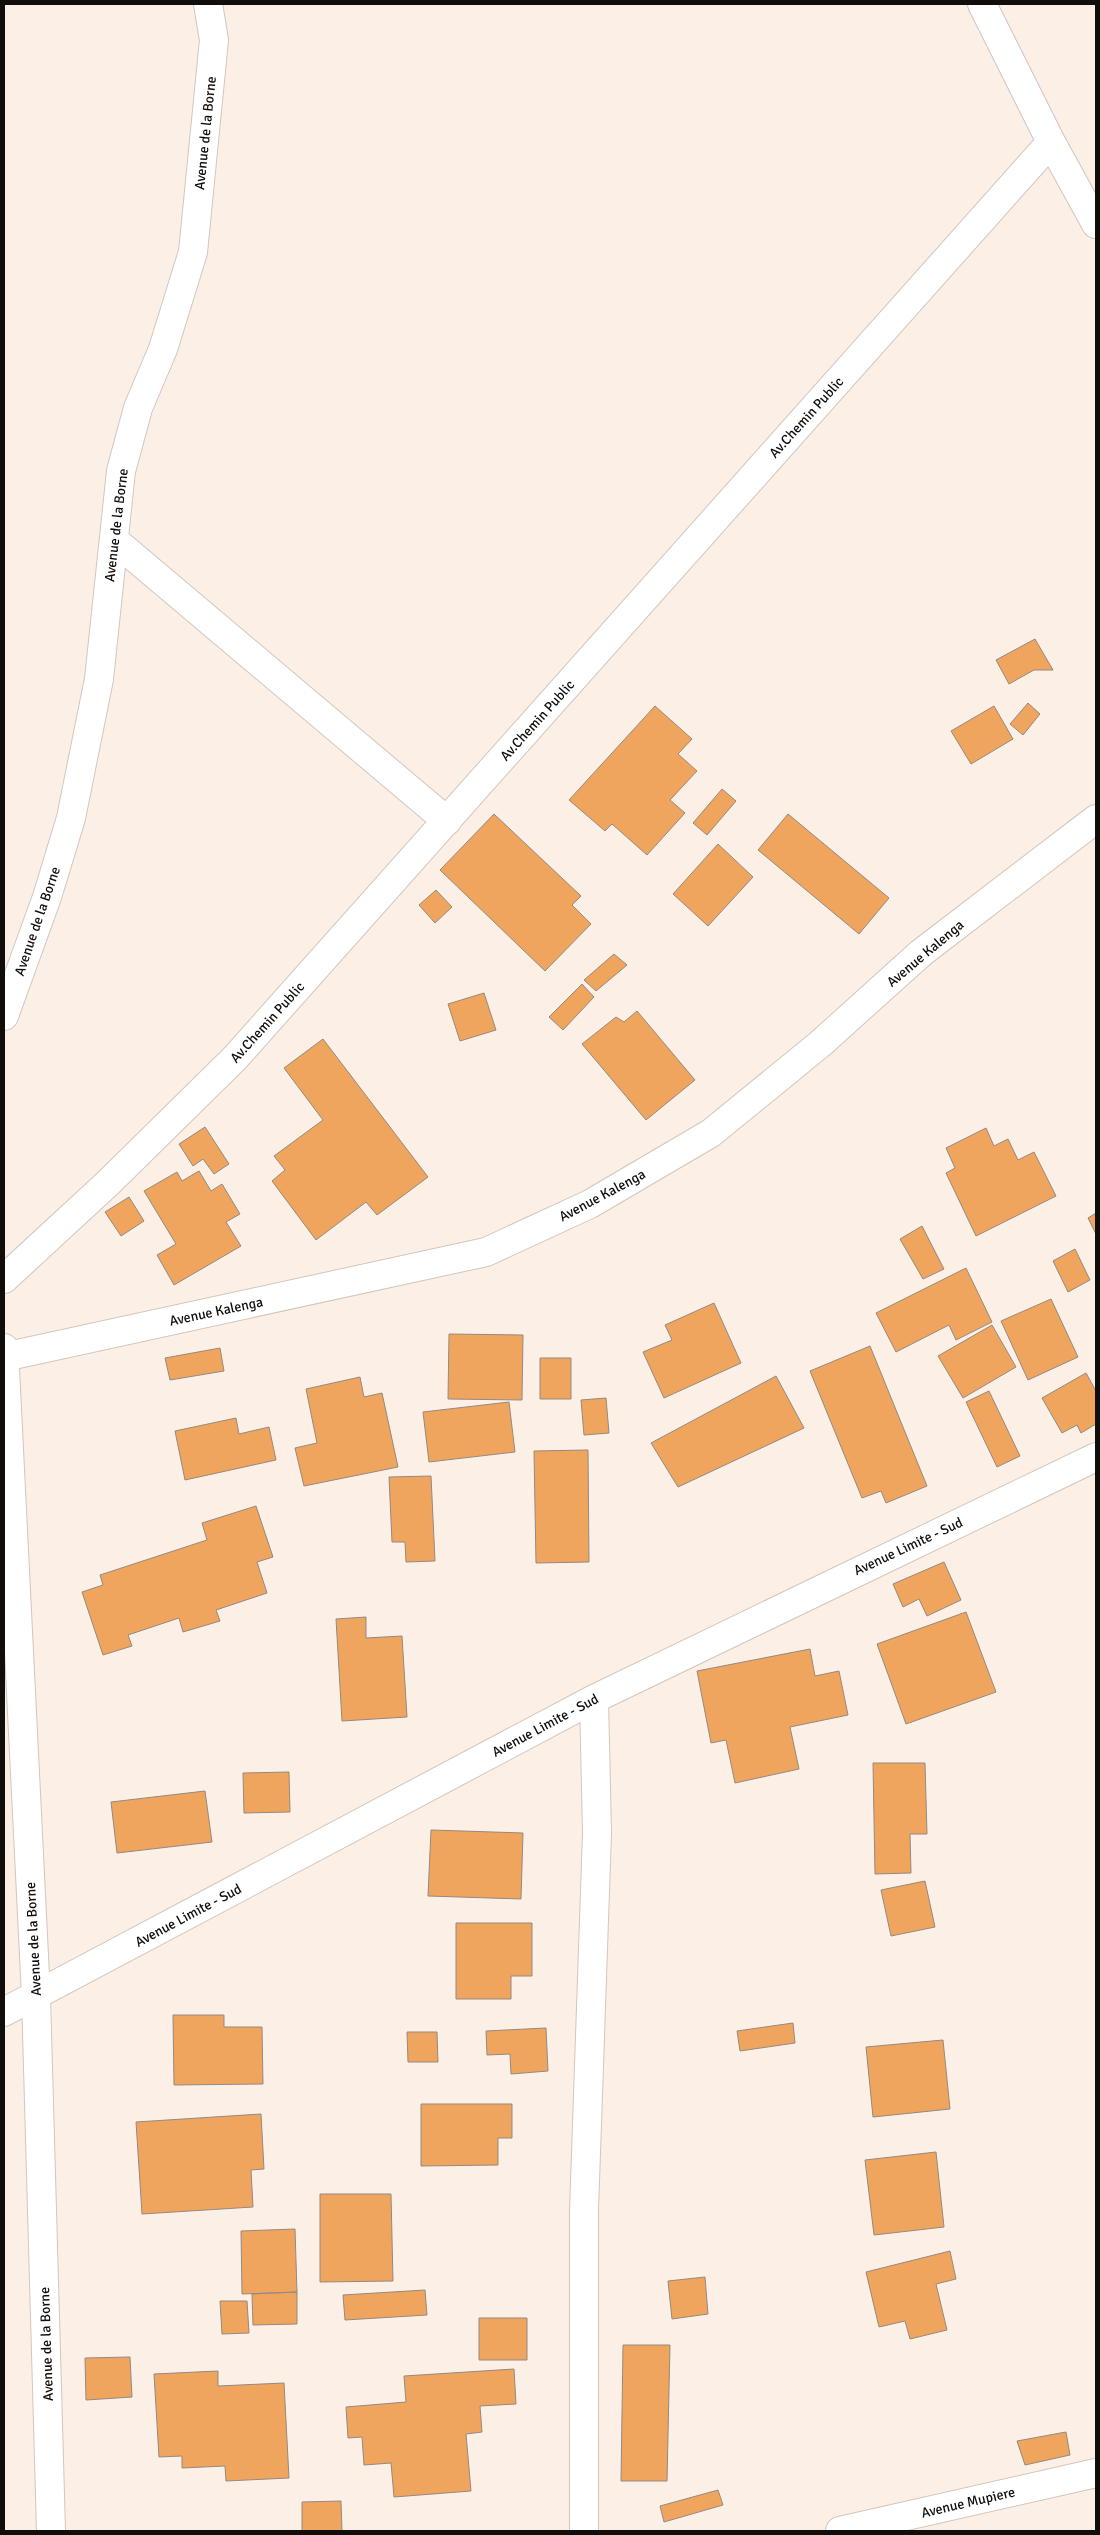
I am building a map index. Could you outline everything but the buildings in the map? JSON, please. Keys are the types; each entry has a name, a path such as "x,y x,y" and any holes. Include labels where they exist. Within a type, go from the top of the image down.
{"street":[{"name":"Avenue de la Borne","path":"4,1016 10,983 47,897 71,818 98,679 121,471 138,408 163,349 192,252 214,40 208,4"},
{"path":"982,4 1051,142 1096,224"},
{"name":"Av.Chemin Public","path":"4,1279 129,1164 235,1058 1051,142"},
{"path":"114,540 447,821"},
{"name":"Avenue Kalenga","path":"4,1354 486,1252 590,1204 711,1133 820,1044 921,953 1096,819"},
{"name":"Avenue de la Borne","path":"4,1354 36,1996 51,2531"},
{"name":"Avenue Limite - Sud","path":"4,2012 594,1699 1096,1457"},
{"path":"584,2531 584,2212 597,1833 594,1699"},
{"name":"Avenue Mupiere","path":"840,2531 1096,2473"}]}
